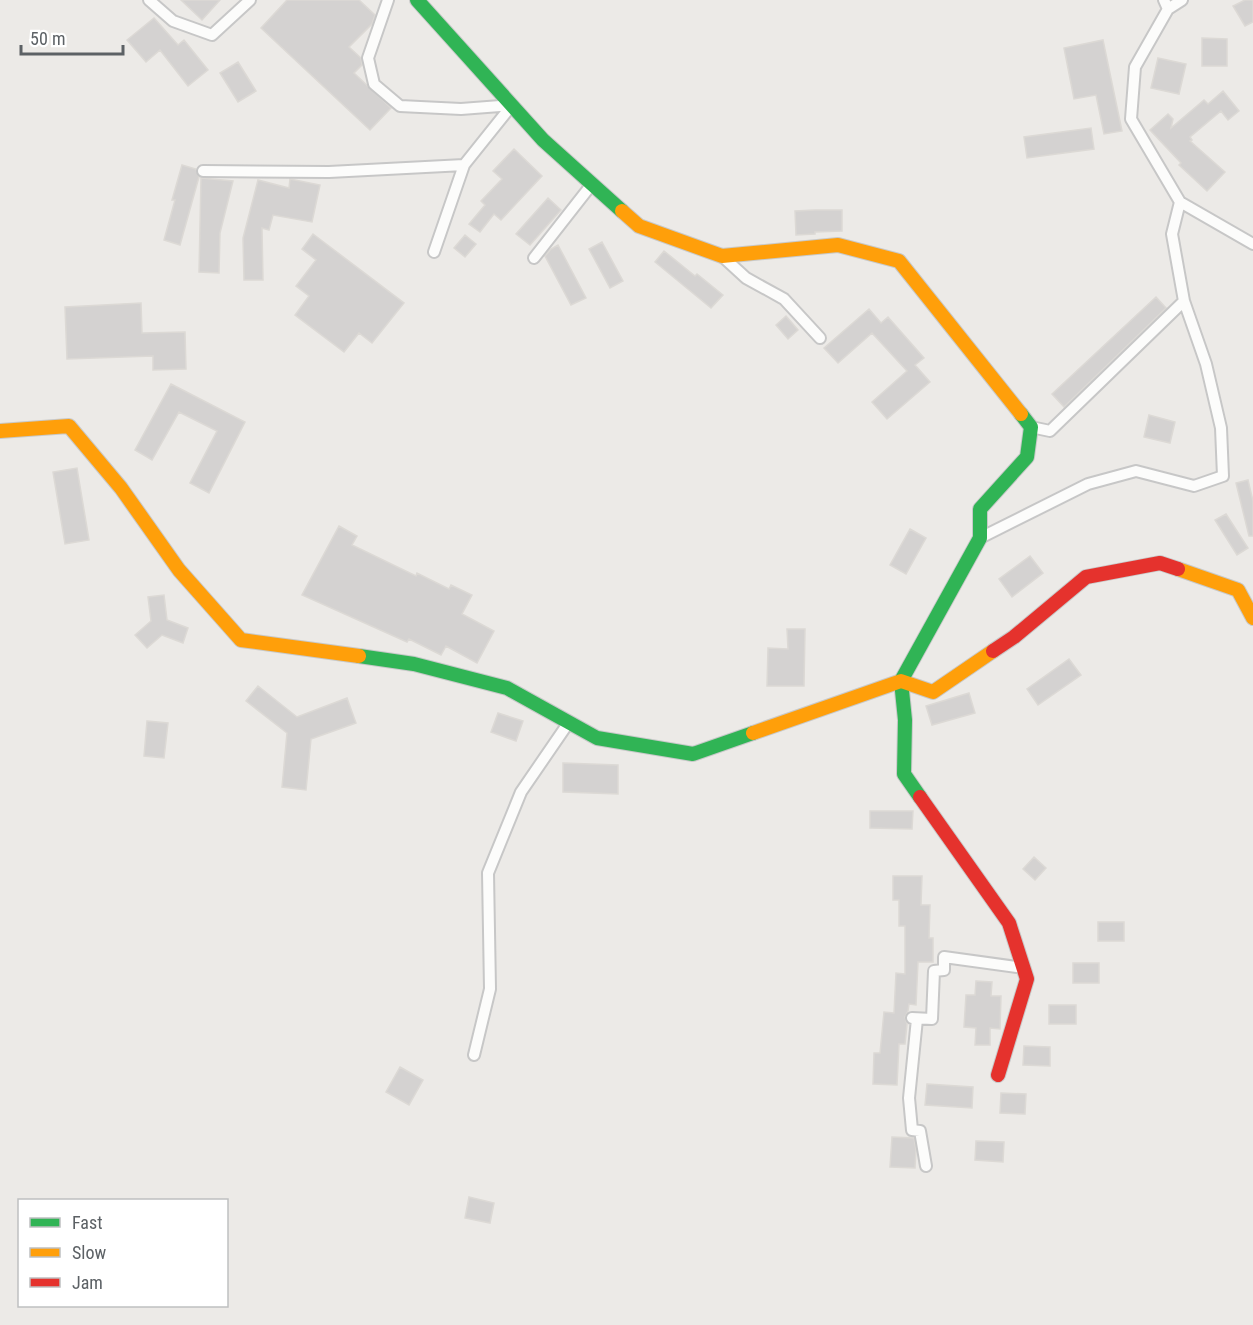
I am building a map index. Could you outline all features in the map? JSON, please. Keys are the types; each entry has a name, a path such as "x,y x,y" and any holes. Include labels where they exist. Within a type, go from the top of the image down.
{"street":[{"path":"149,0 173,21 212,35 250,0"},
{"path":"388,0 368,58 374,84 400,106 461,110 512,105"},
{"path":"417,0 543,140 639,226 722,256 746,278 784,299 820,338"},
{"path":"1182,0 1166,5 1135,67 1131,119 1180,202 1253,244"},
{"path":"434,252 464,165 512,105"},
{"path":"203,171 329,172 464,165"},
{"path":"534,258 592,184"},
{"path":"980,538 1088,484 1136,471 1194,486 1223,476 1221,428 1206,364 1184,301 1172,234 1180,202"},
{"path":"722,256 838,244 899,261 1031,428 1050,431 1184,301"},
{"path":"0,430 69,426 121,488 179,570 242,640 414,664 507,688 597,738 693,754 902,681 933,692 1014,637 1086,577 1160,563 1238,590 1253,618"},
{"path":"998,1075 1027,979 1009,923 904,774 905,720 902,681 980,538 981,509 1027,457 1031,428"},
{"path":"474,1055 490,989 488,873 521,792 569,722"},
{"path":"926,1166 920,1131 912,1130 909,1098 914,1018 932,1019 934,971 944,970 944,957 1024,968"}],"building":[{"path":"181,0 220,0 202,20"},
{"path":"287,0 359,0 375,15 372,24 349,47 361,58 362,65 354,73 391,108 370,130 261,28"},
{"path":"1245,0 1253,0 1253,22 1245,26 1233,6"},
{"path":"154,18 178,45 184,40 208,70 188,86 160,50 146,62 127,40"},
{"path":"1202,38 1227,39 1227,66 1202,66"},
{"path":"1103,40 1122,131 1104,134 1096,95 1074,99 1064,48"},
{"path":"1158,58 1186,64 1179,94 1151,88"},
{"path":"238,62 256,91 238,102 220,73"},
{"path":"1223,91 1239,111 1228,120 1221,111 1190,137 1192,140 1190,141 1225,172 1207,191 1179,165 1181,163 1150,130 1168,114 1173,119 1171,128 1204,100 1208,104"},
{"path":"1091,128 1094,149 1027,158 1024,137"},
{"path":"514,149 542,176 501,220 494,214 480,232 469,224 485,205 481,201 502,179 493,171"},
{"path":"182,165 196,169 199,177 180,245 164,240"},
{"path":"201,178 233,181 220,233 219,273 199,272"},
{"path":"290,179 320,185 312,222 273,215 269,230 262,228 263,280 244,280 243,238 258,180 289,188"},
{"path":"548,198 561,210 530,245 516,234"},
{"path":"842,210 842,231 796,235 795,211"},
{"path":"313,234 404,303 372,343 359,333 344,352 295,315 309,296 296,286 316,260 302,249"},
{"path":"465,235 476,244 465,257 454,248"},
{"path":"602,242 623,281 610,288 589,249"},
{"path":"558,245 586,298 571,305 545,256"},
{"path":"664,251 723,295 711,308 655,262"},
{"path":"1156,297 1166,308 1064,407 1052,394"},
{"path":"141,303 142,333 185,332 186,369 153,370 153,356 67,359 65,307"},
{"path":"869,309 881,323 888,317 924,358 915,365 930,382 887,419 872,402 907,371 872,333 838,363 824,348"},
{"path":"786,316 798,330 788,339 776,325"},
{"path":"171,384 245,422 209,493 190,483 217,431 179,412 152,460 135,450"},
{"path":"1149,415 1175,422 1170,443 1144,437"},
{"path":"77,468 89,540 65,544 53,472"},
{"path":"1248,480 1253,501 1253,536 1249,536 1236,483"},
{"path":"1226,514 1248,548 1237,555 1215,520"},
{"path":"339,526 357,536 352,545 416,576 417,573 449,589 451,585 472,595 462,614 494,631 477,663 446,646 441,655 409,639 407,642 302,595"},
{"path":"910,529 926,538 906,574 890,565"},
{"path":"1030,556 1043,573 1012,597 999,579"},
{"path":"164,595 167,620 188,628 183,643 162,635 147,648 135,635 151,621 148,597"},
{"path":"787,629 805,629 804,686 767,686 768,648 788,649"},
{"path":"1069,659 1081,675 1038,705 1027,689"},
{"path":"258,686 297,717 347,698 356,723 311,739 306,790 282,787 287,733 246,701"},
{"path":"969,693 975,713 932,725 926,706"},
{"path":"498,713 523,721 516,741 491,732"},
{"path":"147,721 168,723 164,758 144,756"},
{"path":"563,763 618,765 618,794 563,792"},
{"path":"870,811 913,811 912,829 870,828"},
{"path":"1034,857 1046,868 1035,880 1023,869"},
{"path":"893,876 922,876 921,905 930,905 929,938 933,938 933,962 918,962 916,1005 909,1004 905,1017 907,1024 905,1044 899,1044 897,1085 873,1084 874,1053 880,1053 884,1012 894,1013 896,973 905,974 905,926 899,926 899,900 893,900"},
{"path":"1098,922 1124,922 1124,941 1098,941"},
{"path":"1073,963 1099,963 1099,983 1073,983"},
{"path":"976,981 992,982 991,996 1001,996 1000,1029 990,1028 990,1045 975,1045 976,1028 964,1027 966,995 975,995"},
{"path":"1049,1005 1076,1005 1076,1024 1049,1024"},
{"path":"1024,1046 1050,1047 1050,1066 1023,1065"},
{"path":"400,1067 423,1080 409,1105 386,1092"},
{"path":"927,1084 973,1087 972,1108 925,1105"},
{"path":"1001,1093 1026,1094 1025,1114 1000,1113"},
{"path":"892,1137 914,1138 915,1168 890,1167"},
{"path":"976,1141 1004,1142 1003,1162 975,1160"},
{"path":"469,1197 494,1203 490,1223 465,1218"}],"traffic: fast":[{"path":"417,0 543,140 622,211"},
{"path":"920,797 904,774 905,720 901,681 980,538 980,509 1027,457 1031,427 1021,414"},
{"path":"359,656 414,664 507,688 597,738 693,754 753,733"}],"traffic: slow":[{"path":"622,211 639,226 722,256 838,245 899,261 1021,414"},
{"path":"0,431 69,426 121,488 179,570 241,640 359,656"},
{"path":"1178,569 1238,590 1253,618"},
{"path":"753,733 901,681 933,692 993,651"}],"traffic: jam":[{"path":"993,651 1014,637 1086,577 1160,563 1178,569"},
{"path":"920,797 1009,923 1027,979 998,1075"}]}
